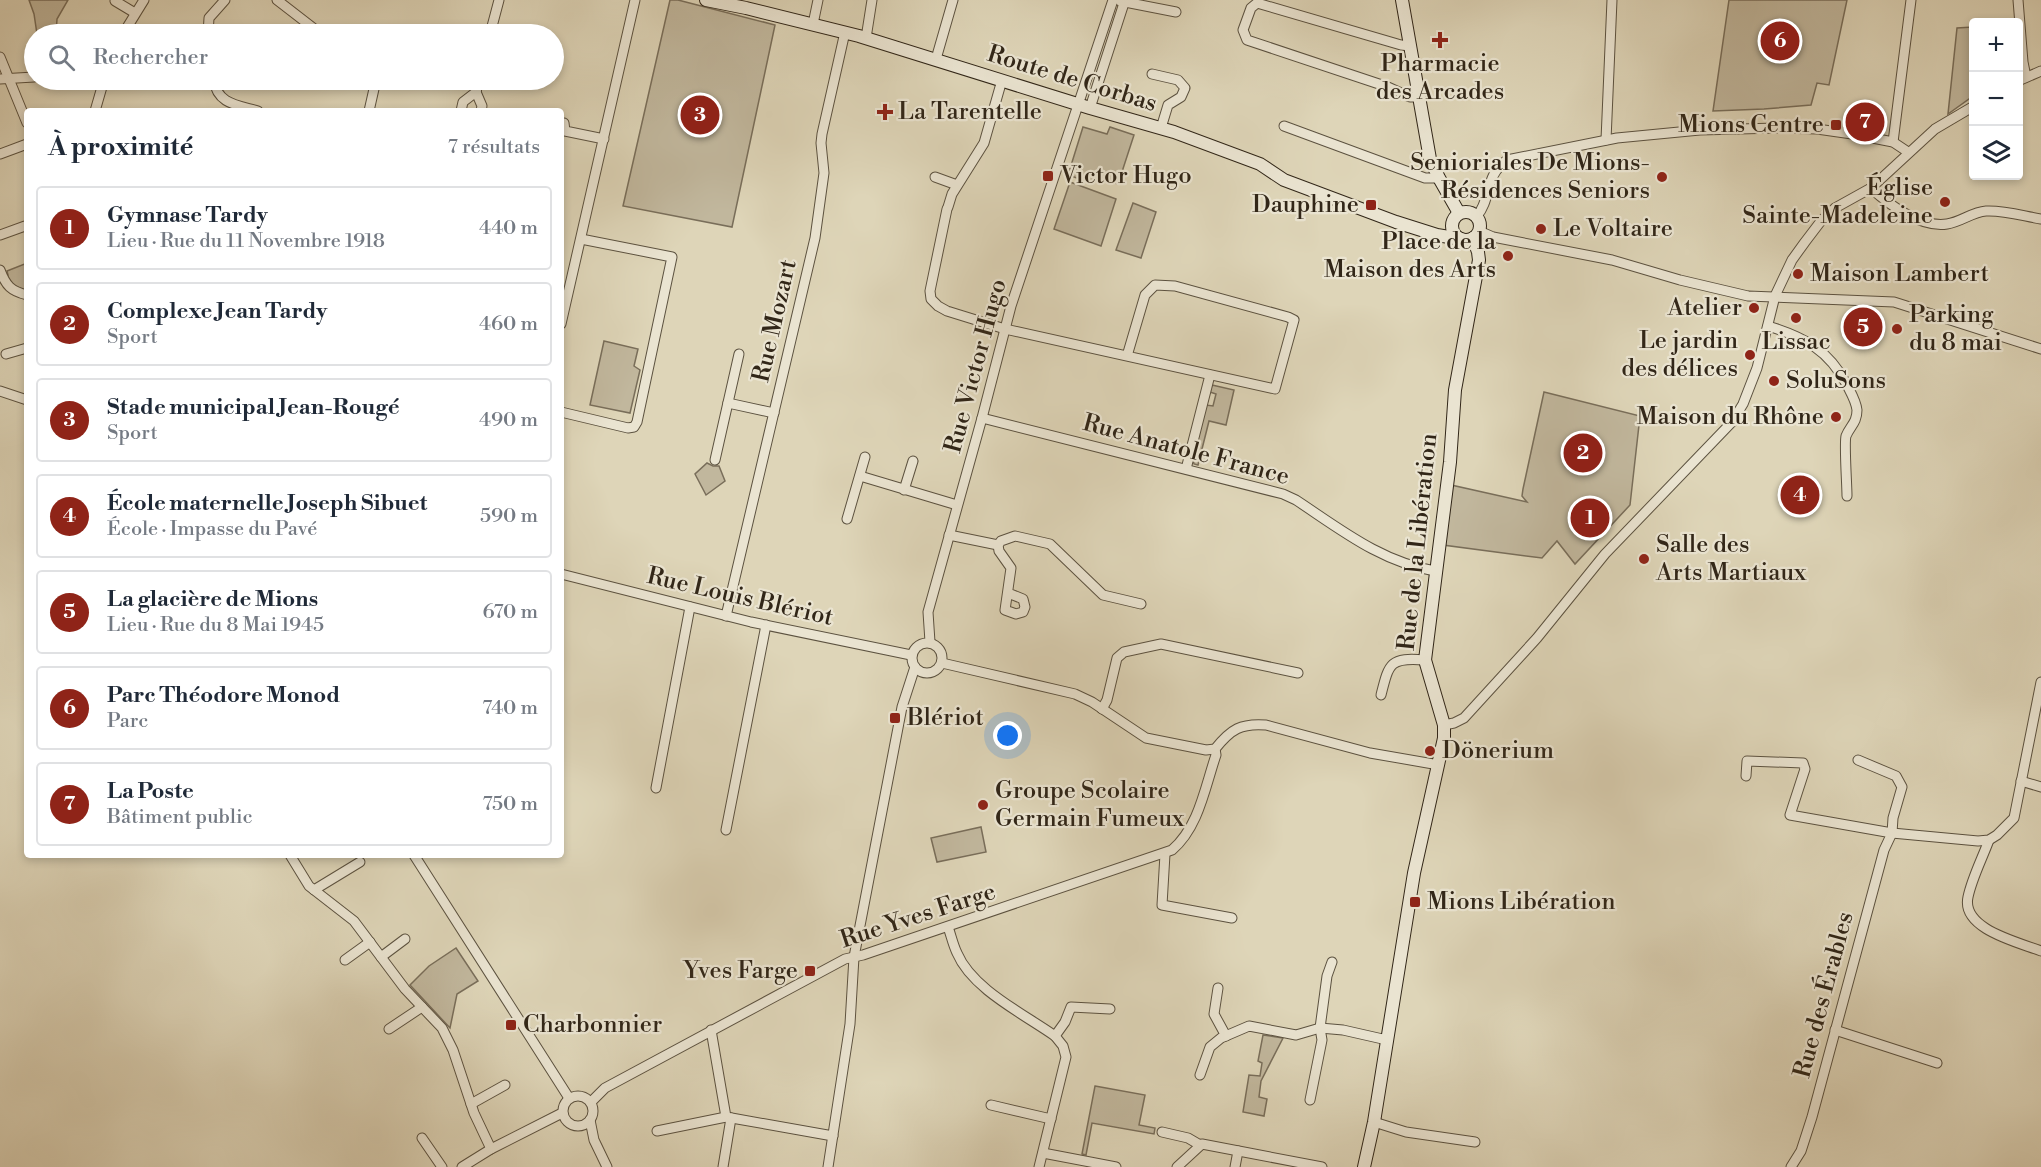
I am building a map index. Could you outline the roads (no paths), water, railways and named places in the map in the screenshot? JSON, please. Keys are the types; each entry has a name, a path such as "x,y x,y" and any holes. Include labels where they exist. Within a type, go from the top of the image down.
{"main road":[{"name":"Route de Corbas","path":"706,0 740,3 845,32 1161,128 1260,164 1284,180 1396,222 1437,235 1471,236"},
{"path":"1402,0 1430,159 1455,218 1454,235 1471,236 1479,221 1477,216 1467,212 1455,218"},
{"name":"Route de Corbas","path":"1415,227 1437,229 1455,218"},
{"name":"Rue de la Libération","path":"1364,1167 1374,1122 1414,873 1444,738 1444,725 1425,660 1450,462 1455,390 1479,260 1471,236"}],"street":[{"path":"109,10 115,0 135,13"},
{"path":"129,24 144,0"},
{"path":"209,24 209,18 225,0"},
{"path":"277,0 308,24"},
{"path":"493,24 499,0"},
{"path":"564,311 635,0"},
{"path":"813,24 818,0"},
{"path":"866,38 873,0"},
{"path":"936,59 952,0"},
{"path":"1606,140 1612,0"},
{"path":"1893,142 1911,0"},
{"path":"2018,0 2022,72"},
{"path":"1120,1 1176,12"},
{"name":"Rue Victor Hugo","path":"930,642 928,612 1026,258 1084,106 1120,1"},
{"path":"1410,46 1257,3 1251,8 1243,30 1247,40 1388,87 1410,97 1419,97"},
{"name":"Rue Mozart","path":"726,616 815,238 824,173 822,134 845,32"},
{"path":"0,57 4,79 24,117"},
{"path":"2023,79 2041,71"},
{"path":"1152,74 1178,80 1185,88 1180,97 1168,105 1161,128"},
{"path":"4,79 24,78"},
{"path":"1002,80 984,143 957,185 948,208 931,281 931,299 938,306 947,311 1005,329 1275,389 1294,320 1166,284 1155,285 1145,295 1127,356"},
{"path":"96,108 101,90"},
{"path":"216,90 225,100 249,108"},
{"path":"370,108 374,90"},
{"path":"462,108 463,102 476,92 482,108"},
{"path":"1444,725 1464,718 1537,638 1605,554 1732,422 1743,404 1757,368 1775,296 1792,260 1821,221 1835,208 1871,188 1935,129 1969,109"},
{"path":"564,123 565,131 604,140"},
{"path":"1284,126 1425,178 1439,178"},
{"path":"1477,216 1485,204 1488,185 1494,174 1507,160 1606,140 1700,130 1778,128 1832,131 1893,142 1908,152"},
{"path":"0,154 24,145"},
{"path":"935,177 957,185"},
{"path":"1871,188 1881,197 1921,222 1934,225 1947,225 1987,211 2041,219"},
{"path":"0,235 24,226"},
{"path":"1471,236 1503,239 1612,260 1748,296 1894,302 2041,349"},
{"path":"564,413 628,428 634,427 637,422 672,257 581,239"},
{"path":"0,272 13,291 24,294"},
{"path":"1768,326 1815,345 1840,373 1854,400 1857,410 1855,422 1846,435 1847,496"},
{"path":"6,354 24,349"},
{"path":"715,459 739,354"},
{"path":"1186,469 1210,375"},
{"path":"0,391 24,399"},
{"path":"728,403 774,413"},
{"name":"Rue Anatole France","path":"982,418 1283,494 1377,552 1394,560 1435,571"},
{"path":"848,519 865,457"},
{"path":"904,490 913,461"},
{"path":"860,476 957,505"},
{"path":"949,535 998,545"},
{"path":"998,545 1001,541 1015,536 1050,544 1103,595 1141,604"},
{"path":"998,545 999,551 1011,568 1008,593"},
{"name":"Rue Louis Blériot","path":"564,575 766,626 801,631 911,655"},
{"path":"656,788 690,607"},
{"path":"726,830 766,626"},
{"path":"828,1167 850,1024 854,957 902,707 915,667 911,655 921,643 930,642 940,650 942,663"},
{"path":"1102,709 1107,700 1117,658 1124,652 1161,644 1298,673"},
{"path":"1381,695 1388,669 1395,662 1406,659 1425,660"},
{"path":"942,663 1075,694 1146,738 1206,750 1215,749 1228,734 1241,726 1259,725 1370,753 1439,765"},
{"path":"909,687 942,663"},
{"path":"915,667 926,673"},
{"path":"2041,682 2014,818 1989,840 1968,898 1968,910 1973,919 1985,928 2041,951"},
{"name":"Rue Yves Farge","path":"591,1102 605,1088 845,959 1165,854 1180,843 1194,821 1216,755 1215,749"},
{"name":"Rue des Érables","path":"1791,1167 1802,1151 1884,850 1892,832 1893,818 1902,786 1896,776 1858,760"},
{"path":"1746,776 1748,761 1803,763 1805,769 1790,815 1960,841 1989,840"},
{"path":"2021,781 2041,786"},
{"path":"1165,854 1162,905 1232,918"},
{"path":"292,858 309,886 343,910 354,921 422,1007 442,1028 453,1050 471,1104 491,1149"},
{"path":"416,858 569,1098"},
{"path":"314,890 360,862"},
{"path":"948,927 957,955 983,986 1055,1036 1063,1046 1066,1057 1040,1167"},
{"path":"381,957 405,939"},
{"path":"345,960 369,942"},
{"path":"1310,1100 1322,1040 1320,1028 1327,976 1332,962"},
{"path":"1218,988 1214,1014 1226,1036"},
{"path":"389,1029 422,1007"},
{"path":"1055,1036 1065,1022 1071,1007 1110,1009"},
{"path":"1200,1075 1210,1047 1226,1036 1249,1026 1296,1035 1320,1028 1343,1030 1387,1040"},
{"path":"711,1030 729,1118 723,1167"},
{"path":"1835,1030 1937,1063"},
{"path":"471,1104 505,1084"},
{"path":"594,1140 578,1126 569,1124 562,1113 563,1105 569,1098 583,1096 591,1102 593,1111 590,1120 594,1140 608,1167"},
{"path":"991,1105 1051,1119"},
{"path":"462,1167 491,1149 562,1113"},
{"path":"657,1131 729,1118 832,1136"},
{"path":"578,1126 590,1120"},
{"path":"1374,1122 1406,1132 1475,1142"},
{"path":"1161,1132 1188,1138 1200,1145 1294,1164 1322,1167"},
{"path":"423,1138 442,1167"},
{"path":"1178,1167 1200,1145"},
{"path":"1234,1167 1238,1151"},
{"path":"1043,1153 1116,1167"}],"place":[{"name":"Pharmacie des Arcades","path":"1440,40"},
{"name":"Parc Théodore Monod","path":"1780,41"},
{"name":"La Tarentelle","path":"885,112"},
{"name":"Stade municipal Jean-Rougé","path":"700,115"},
{"name":"La Poste","path":"1865,122"},
{"name":"Mions Centre","path":"1836,125"},
{"name":"Victor Hugo","path":"1048,176"},
{"name":"Senioriales De Mions- Résidences Seniors","path":"1662,177"},
{"name":"Église Sainte-Madeleine","path":"1945,202"},
{"name":"Dauphine","path":"1371,205"},
{"name":"Le Voltaire","path":"1541,229"},
{"name":"Place de la Maison des Arts","path":"1508,256"},
{"name":"Maison Lambert","path":"1798,274"},
{"name":"Atelier","path":"1754,308"},
{"name":"Lissac","path":"1796,318"},
{"name":"La glacière de Mions","path":"1863,327"},
{"name":"Parking du 8 mai","path":"1897,329"},
{"name":"Le jardin des délices","path":"1750,355"},
{"name":"SoluSons","path":"1774,381"},
{"name":"Maison du Rhône","path":"1836,417"},
{"name":"Complexe Jean Tardy","path":"1583,453"},
{"name":"École maternelle Joseph Sibuet","path":"1800,495"},
{"name":"Gymnase Tardy","path":"1590,518"},
{"name":"Salle des Arts Martiaux","path":"1644,559"},
{"name":"Blériot","path":"895,718"},
{"name":"Dönerium","path":"1430,751"},
{"name":"Groupe Scolaire Germain Fumeux","path":"983,805"},
{"name":"Mions Libération","path":"1415,902"},
{"name":"Yves Farge","path":"810,971"},
{"name":"Charbonnier","path":"511,1025"}]}
